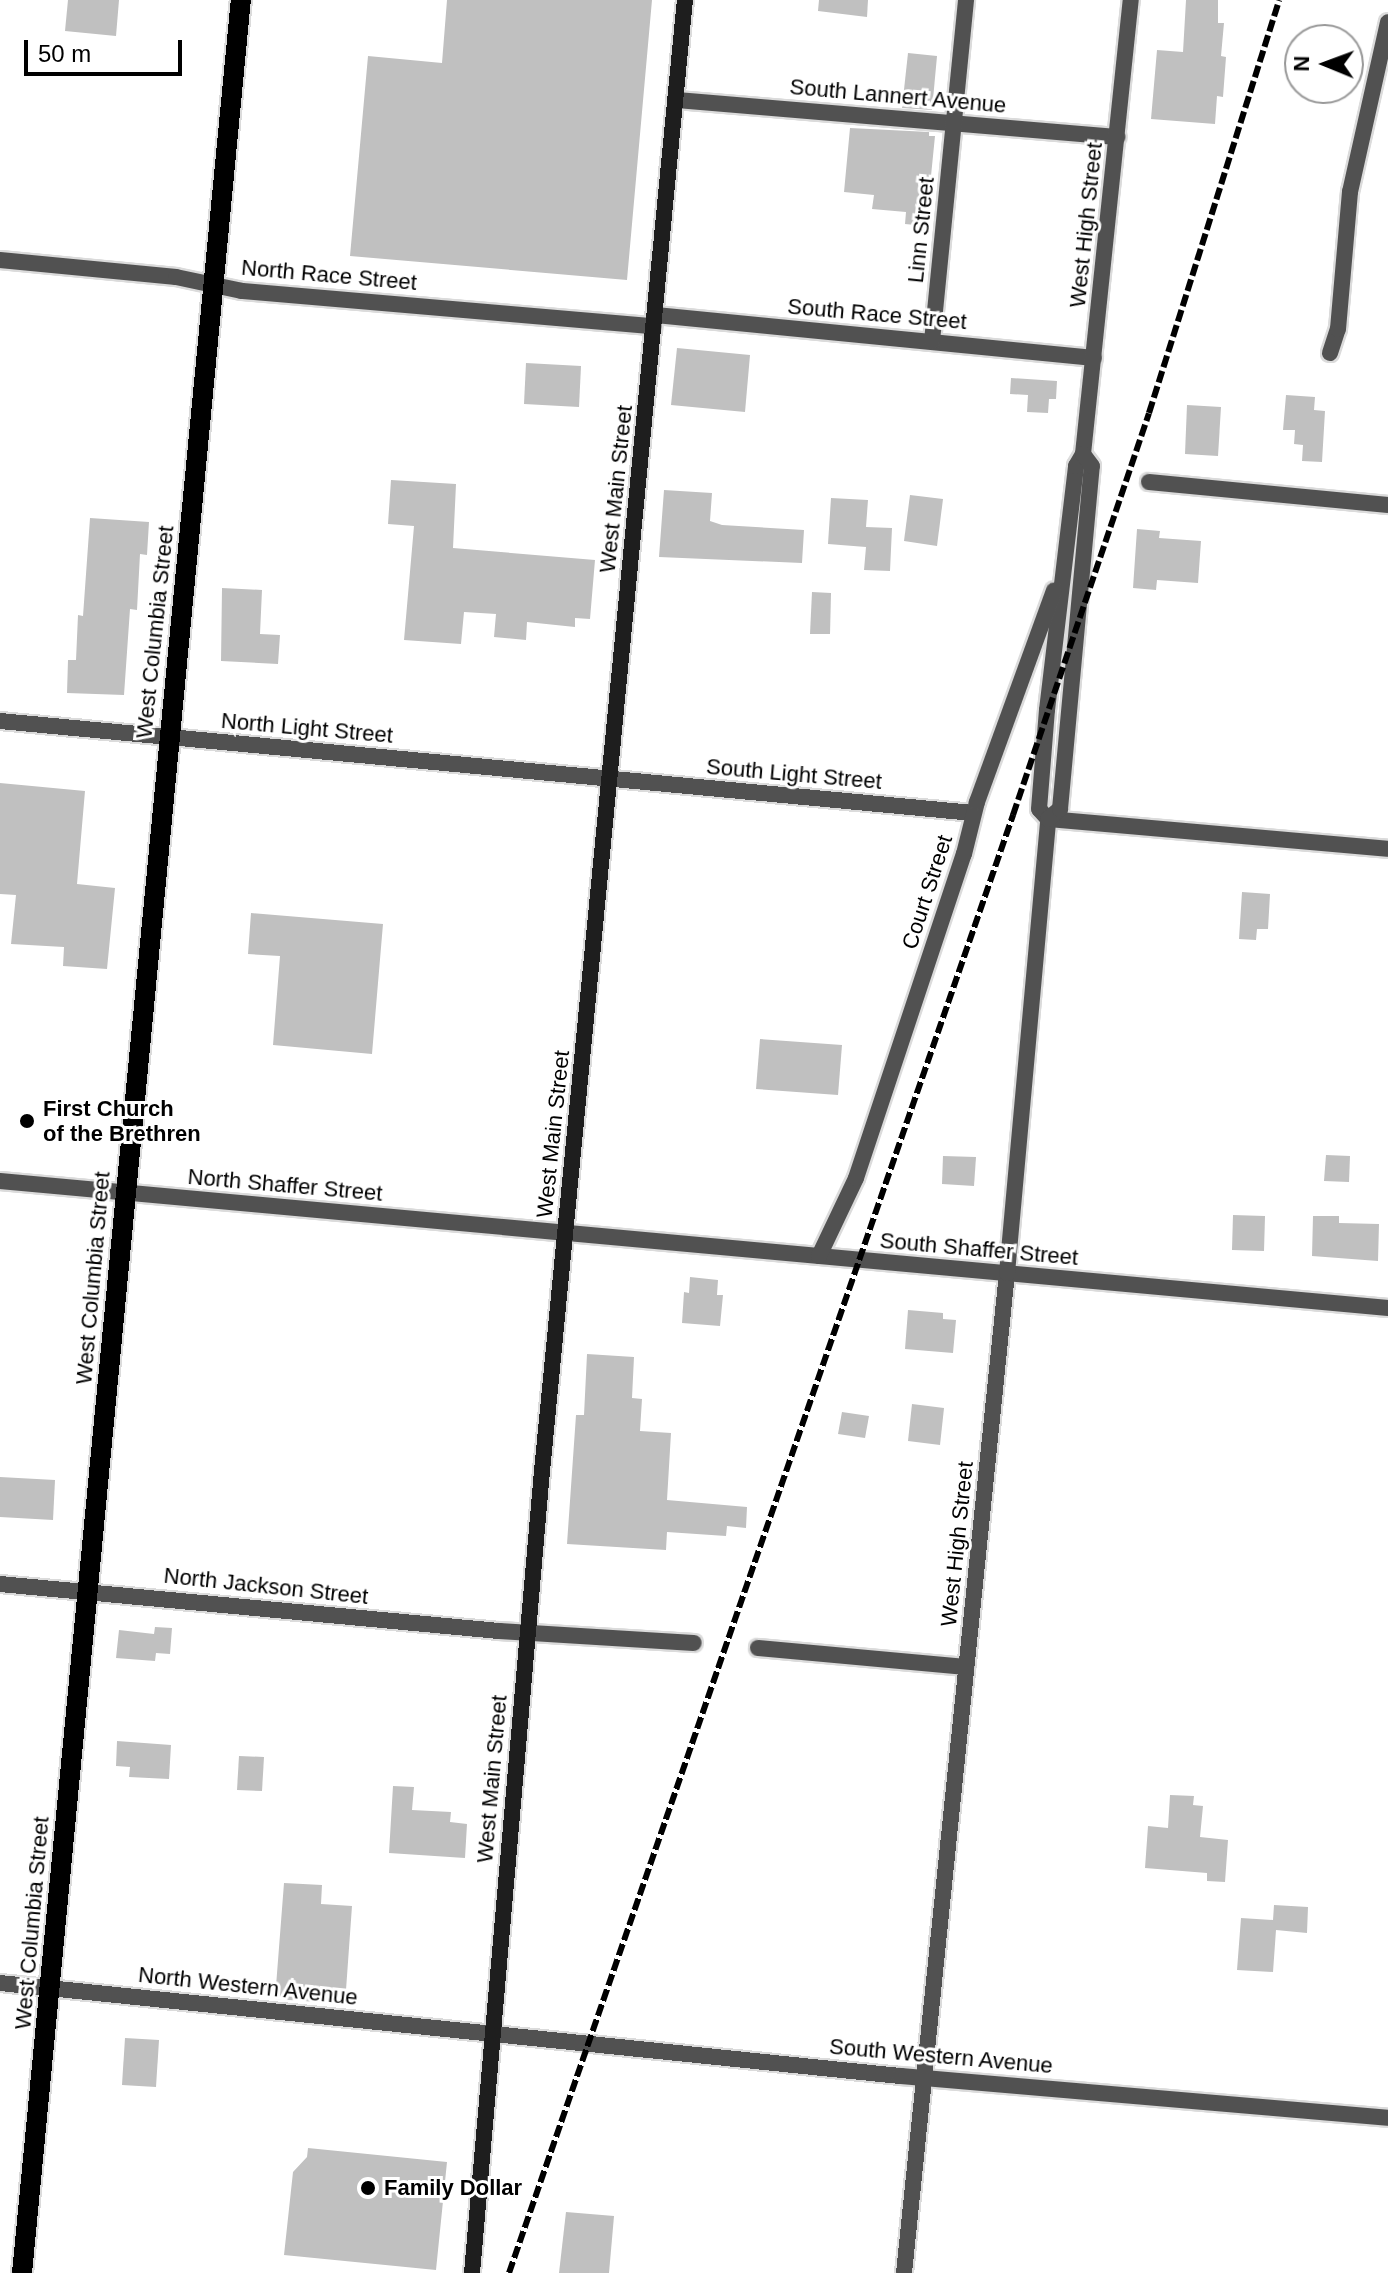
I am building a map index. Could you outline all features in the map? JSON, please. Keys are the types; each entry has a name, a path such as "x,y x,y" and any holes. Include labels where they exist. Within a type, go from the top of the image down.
{"main road":[{"name":"West Columbia Street","path":"22,2273 241,0"}],"street":[{"name":"West Main Street","path":"472,2273 527,1633 685,0"},
{"name":"Linn Street","path":"932,341 966,0"},
{"name":"West High Street","path":"1048,819 1039,809 1066,538 1076,466 1083,454 1131,0"},
{"path":"1330,353 1338,329 1350,192 1388,22"},
{"name":"South Lannert Avenue","path":"676,100 1117,137"},
{"name":"North Race Street","path":"0,260 176,277 242,291 655,320"},
{"name":"South Race Street","path":"655,320 932,341 1094,358"},
{"name":"West High Street","path":"904,2273 1007,1273 1048,819 1060,809 1092,466 1083,454"},
{"path":"1149,482 1388,505"},
{"name":"Court Street","path":"819,1256 856,1178 964,854 974,813 1054,592 1066,538"},
{"name":"North Light Street","path":"0,721 610,779"},
{"name":"South Light Street","path":"610,779 974,813"},
{"path":"1048,819 1388,849"},
{"name":"North Shaffer Street","path":"0,1181 566,1233"},
{"name":"South Shaffer Street","path":"566,1233 1388,1308"},
{"name":"North Jackson Street","path":"0,1584 527,1633 694,1643"},
{"path":"758,1648 966,1667"},
{"name":"North Western Avenue","path":"0,1983 491,2033"},
{"name":"South Western Avenue","path":"491,2033 1388,2118"}],"building":[{"path":"68,0 119,0 116,36 65,31"},
{"path":"447,0 652,0 627,280 350,256 368,56 442,63"},
{"path":"819,0 868,0 867,17 818,11"},
{"path":"1186,0 1218,0 1218,23 1224,23 1221,56 1226,57 1223,97 1217,96 1215,124 1151,119 1157,50 1183,52"},
{"path":"908,53 937,56 932,110 902,108"},
{"path":"850,128 929,132 929,136 935,136 926,226 905,224 906,212 872,209 874,195 844,192"},
{"path":"677,348 750,355 745,412 671,405"},
{"path":"526,363 581,366 579,407 524,404"},
{"path":"1011,378 1057,381 1056,399 1049,399 1048,413 1027,412 1028,395 1010,394"},
{"path":"1286,395 1315,397 1314,410 1325,411 1322,462 1302,461 1303,445 1294,444 1295,430 1283,430"},
{"path":"1187,405 1221,407 1218,456 1185,454"},
{"path":"391,480 456,484 453,548 595,560 590,619 575,618 575,627 527,622 526,640 494,637 496,614 464,612 461,644 404,640 414,526 388,524"},
{"path":"664,490 712,493 710,521 722,525 804,530 802,563 659,557"},
{"path":"910,495 943,499 937,546 904,541"},
{"path":"831,498 868,500 866,527 892,528 890,571 864,570 866,547 828,544"},
{"path":"90,518 149,522 147,555 140,554 137,610 130,609 124,695 67,693 68,660 76,660 78,615 83,616"},
{"path":"1137,529 1160,531 1159,538 1201,541 1198,583 1157,580 1156,590 1133,588"},
{"path":"222,588 262,590 260,634 280,635 278,664 221,661"},
{"path":"812,592 831,593 830,634 810,634"},
{"path":"0,783 85,791 77,884 115,888 107,969 63,966 64,947 11,944 16,895 0,894"},
{"path":"1242,892 1270,894 1268,929 1257,929 1256,940 1239,939"},
{"path":"251,913 383,924 372,1054 273,1045 280,956 248,954"},
{"path":"760,1039 842,1045 838,1095 756,1089"},
{"path":"1326,1155 1350,1156 1349,1182 1324,1181"},
{"path":"943,1156 976,1157 974,1186 942,1184"},
{"path":"1233,1215 1265,1216 1264,1251 1232,1250"},
{"path":"1313,1216 1339,1216 1339,1223 1379,1224 1378,1261 1312,1256"},
{"path":"690,1277 718,1280 717,1295 723,1295 720,1326 682,1323 684,1292 689,1293"},
{"path":"908,1310 943,1313 943,1319 956,1320 953,1353 905,1349"},
{"path":"587,1354 634,1357 632,1398 642,1399 640,1431 671,1433 667,1500 747,1507 746,1528 727,1526 726,1536 667,1532 666,1550 567,1544 576,1415 584,1415"},
{"path":"912,1404 944,1408 940,1445 908,1441"},
{"path":"842,1412 869,1416 865,1438 838,1434"},
{"path":"0,1477 55,1480 53,1520 0,1517"},
{"path":"155,1627 172,1628 170,1654 156,1653 155,1661 116,1658 119,1630 154,1634"},
{"path":"117,1741 171,1745 169,1779 129,1777 130,1767 116,1766"},
{"path":"239,1756 264,1757 262,1791 237,1790"},
{"path":"393,1786 414,1787 412,1810 451,1812 450,1822 467,1824 465,1858 389,1853"},
{"path":"1170,1795 1194,1796 1193,1805 1203,1806 1200,1837 1228,1840 1225,1882 1207,1881 1207,1873 1145,1868 1148,1826 1168,1828"},
{"path":"284,1883 322,1885 321,1904 352,1906 345,2004 275,1999"},
{"path":"1274,1905 1308,1907 1307,1933 1276,1930 1273,1972 1237,1970 1241,1918 1273,1920"},
{"path":"125,2038 159,2040 156,2087 122,2085"},
{"path":"308,2148 447,2162 436,2270 284,2255 293,2172 307,2157"},
{"path":"566,2212 614,2216 609,2273 559,2273"}],"railway":[{"path":"509,2273 1013,815 1149,413 1279,0"}],"place":[{"name":"First Church of the Brethren","path":"27,1121"},
{"name":"Family Dollar","path":"368,2188"}]}
